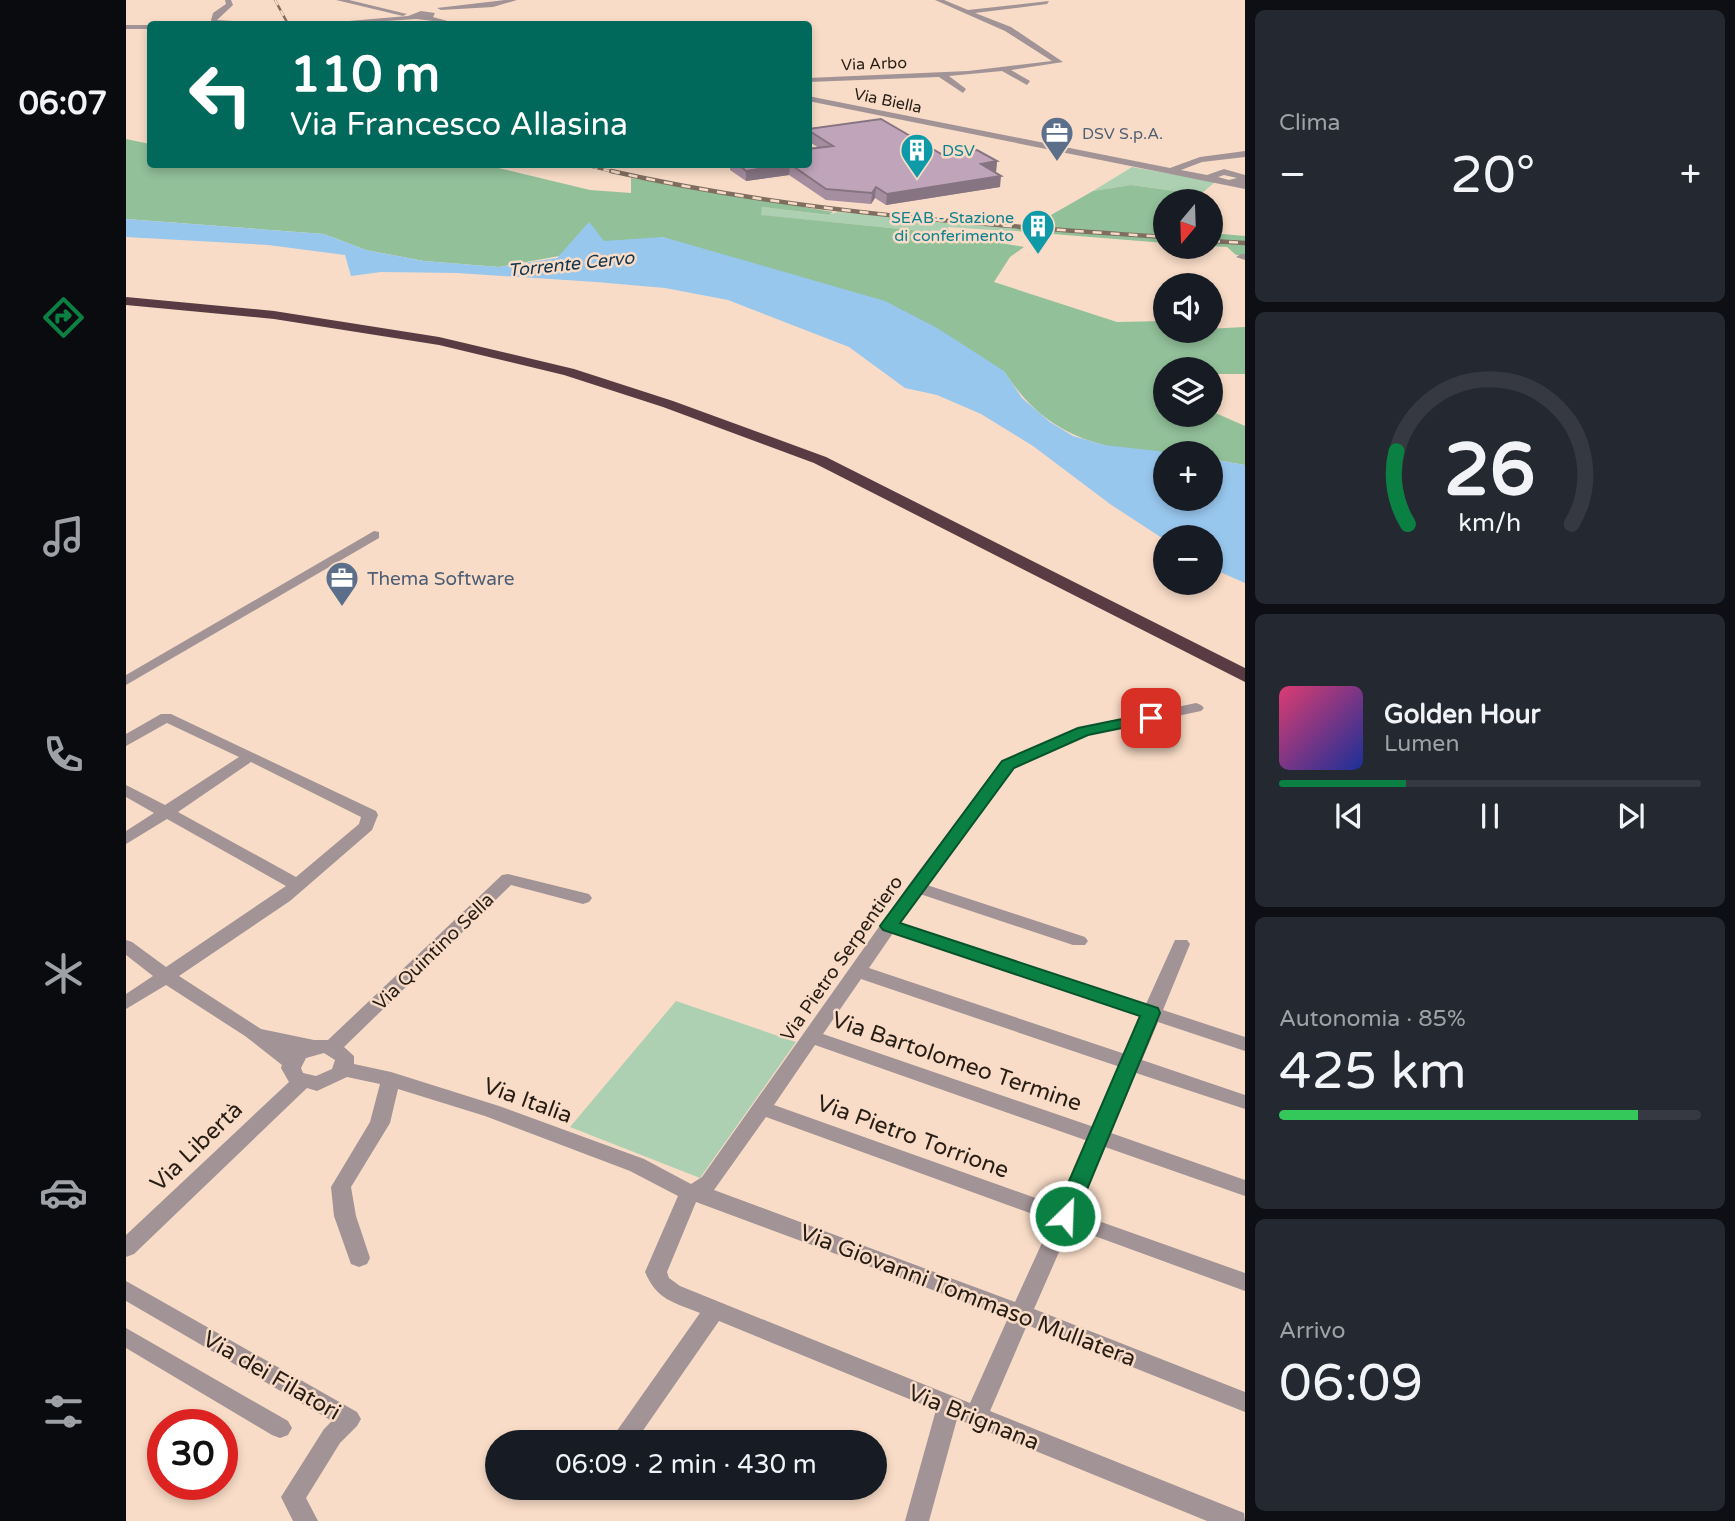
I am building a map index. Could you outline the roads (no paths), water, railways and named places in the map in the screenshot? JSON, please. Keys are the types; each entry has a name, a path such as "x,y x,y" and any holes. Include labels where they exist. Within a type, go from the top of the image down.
{"highway":[{"path":"126,295 292,312 445,336 542,357 678,398 825,456 1245,666"},
{"path":"126,301 274,315 439,341 569,372 668,404 820,460 1245,676"}],"street":[{"path":"213,21 216,15 230,5 228,0"},
{"path":"339,0 413,19"},
{"path":"436,0 442,3 441,8"},
{"path":"375,21 413,19 427,16 441,8 493,5 514,0"},
{"path":"938,0 971,11 1047,2 1041,0"},
{"name":"Via Arbo","path":"812,80 941,74 1059,62 1016,34 971,11"},
{"path":"427,16 444,21"},
{"path":"126,27 147,27"},
{"path":"1004,69 1027,83"},
{"path":"941,74 963,91"},
{"name":"Via Biella","path":"812,99 1167,172 1213,176"},
{"path":"1167,172 1200,160 1245,154"},
{"path":"1213,176 1224,172 1241,176"},
{"path":"1213,176 1241,176"},
{"path":"126,681 374,535"},
{"name":"Via Pietro Serpentiero","path":"689,1195 709,1183 916,887 1008,764 1083,731 1196,709"},
{"path":"126,741 166,718 370,815 366,826 297,885 126,1003"},
{"path":"126,839 250,756"},
{"path":"126,790 297,885"},
{"name":"Via Quintino Sella","path":"323,1047 508,879 583,898"},
{"path":"916,887 1080,941"},
{"path":"889,926 1245,1044"},
{"path":"975,1417 1100,1136 1181,944"},
{"path":"131,957 258,1033 292,1062"},
{"path":"858,971 1245,1102"},
{"path":"258,1033 323,1047 344,1056 343,1069 325,1082 301,1082 292,1073 292,1062 301,1052 323,1047"},
{"name":"Via Bartolomeo Termine","path":"812,1037 1245,1188"},
{"name":"Via Italia","path":"343,1069 391,1079 648,1169 689,1195"},
{"path":"359,1258 345,1216 341,1187 380,1123 391,1079"},
{"name":"Via Libertà","path":"126,1248 301,1082"},
{"name":"Via Pietro Torrione","path":"762,1108 1245,1282"},
{"name":"Via Brignana","path":"689,1195 656,1272 661,1284 672,1292 1234,1521"},
{"name":"Via Giovanni Tommaso Mullatera","path":"689,1195 709,1196 1021,1313 1245,1402"},
{"name":"Via dei Filatori","path":"126,1290 349,1419 332,1436 293,1497 306,1521"},
{"path":"629,1430 714,1310"},
{"name":"Via dei Filatori","path":"126,1337 280,1428"},
{"path":"917,1521 950,1407"}],"water":[{"name":"Torrente Cervo","path":"126,219 324,234 366,250 424,261 499,267 557,258 589,222 604,241 663,237 885,301 937,328 1004,371 1022,398 1050,422 1073,436 1104,445 1153,451 1153,511 1223,511 1223,461 1245,465 1245,583 1223,573 1223,525 1153,525 1153,532 1110,504 1033,446 981,414 937,395 905,388 849,347 728,300 665,288 457,273 381,272 351,276 345,255 268,245 126,237"}],"railway":[{"path":"275,0 286,21"},
{"path":"597,168 618,173"},
{"path":"611,171 679,185 818,207 957,222 1153,236"},
{"path":"1223,242 1245,243"}],"place":[{"name":"DSV S.p.A.","path":"1057,163"},
{"name":"DSV","path":"917,180"},
{"name":"SEAB - Stazione di conferimento","path":"1038,256"},
{"name":"Thema Software","path":"342,608"}]}
